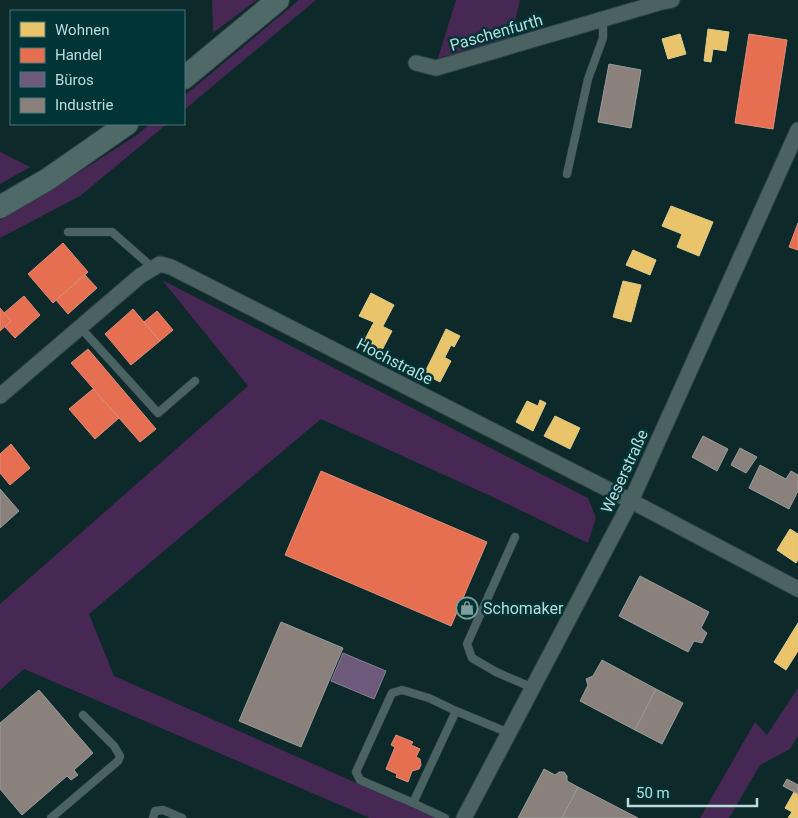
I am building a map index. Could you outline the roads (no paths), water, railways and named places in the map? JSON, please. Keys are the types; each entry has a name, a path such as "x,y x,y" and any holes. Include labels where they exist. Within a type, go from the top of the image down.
{"main road":[{"path":"185,77 278,0"},
{"path":"0,206 48,179 127,125"}],"street":[{"name":"Paschenfurth","path":"416,63 436,68 672,0"},
{"name":"Weserstraße","path":"464,818 631,501 798,130"},
{"name":"Hochstraße","path":"153,268 160,264 171,267 631,501 798,589"},
{"path":"0,396 140,276 153,268"}],"lane":[{"path":"567,174 588,79 603,38 603,19"},
{"path":"68,232 112,232 153,268"},
{"path":"80,328 158,413 194,381"},
{"path":"515,537 467,644 472,658 496,672 532,688"},
{"path":"445,818 360,780 356,772 392,693 402,690 429,698 509,733"},
{"path":"413,804 456,710"},
{"path":"51,818 118,761 120,756 114,746 83,715"},
{"path":"153,818 155,811 163,810 182,818"}],"place":[{"name":"Schomaker","path":"467,608"}]}
